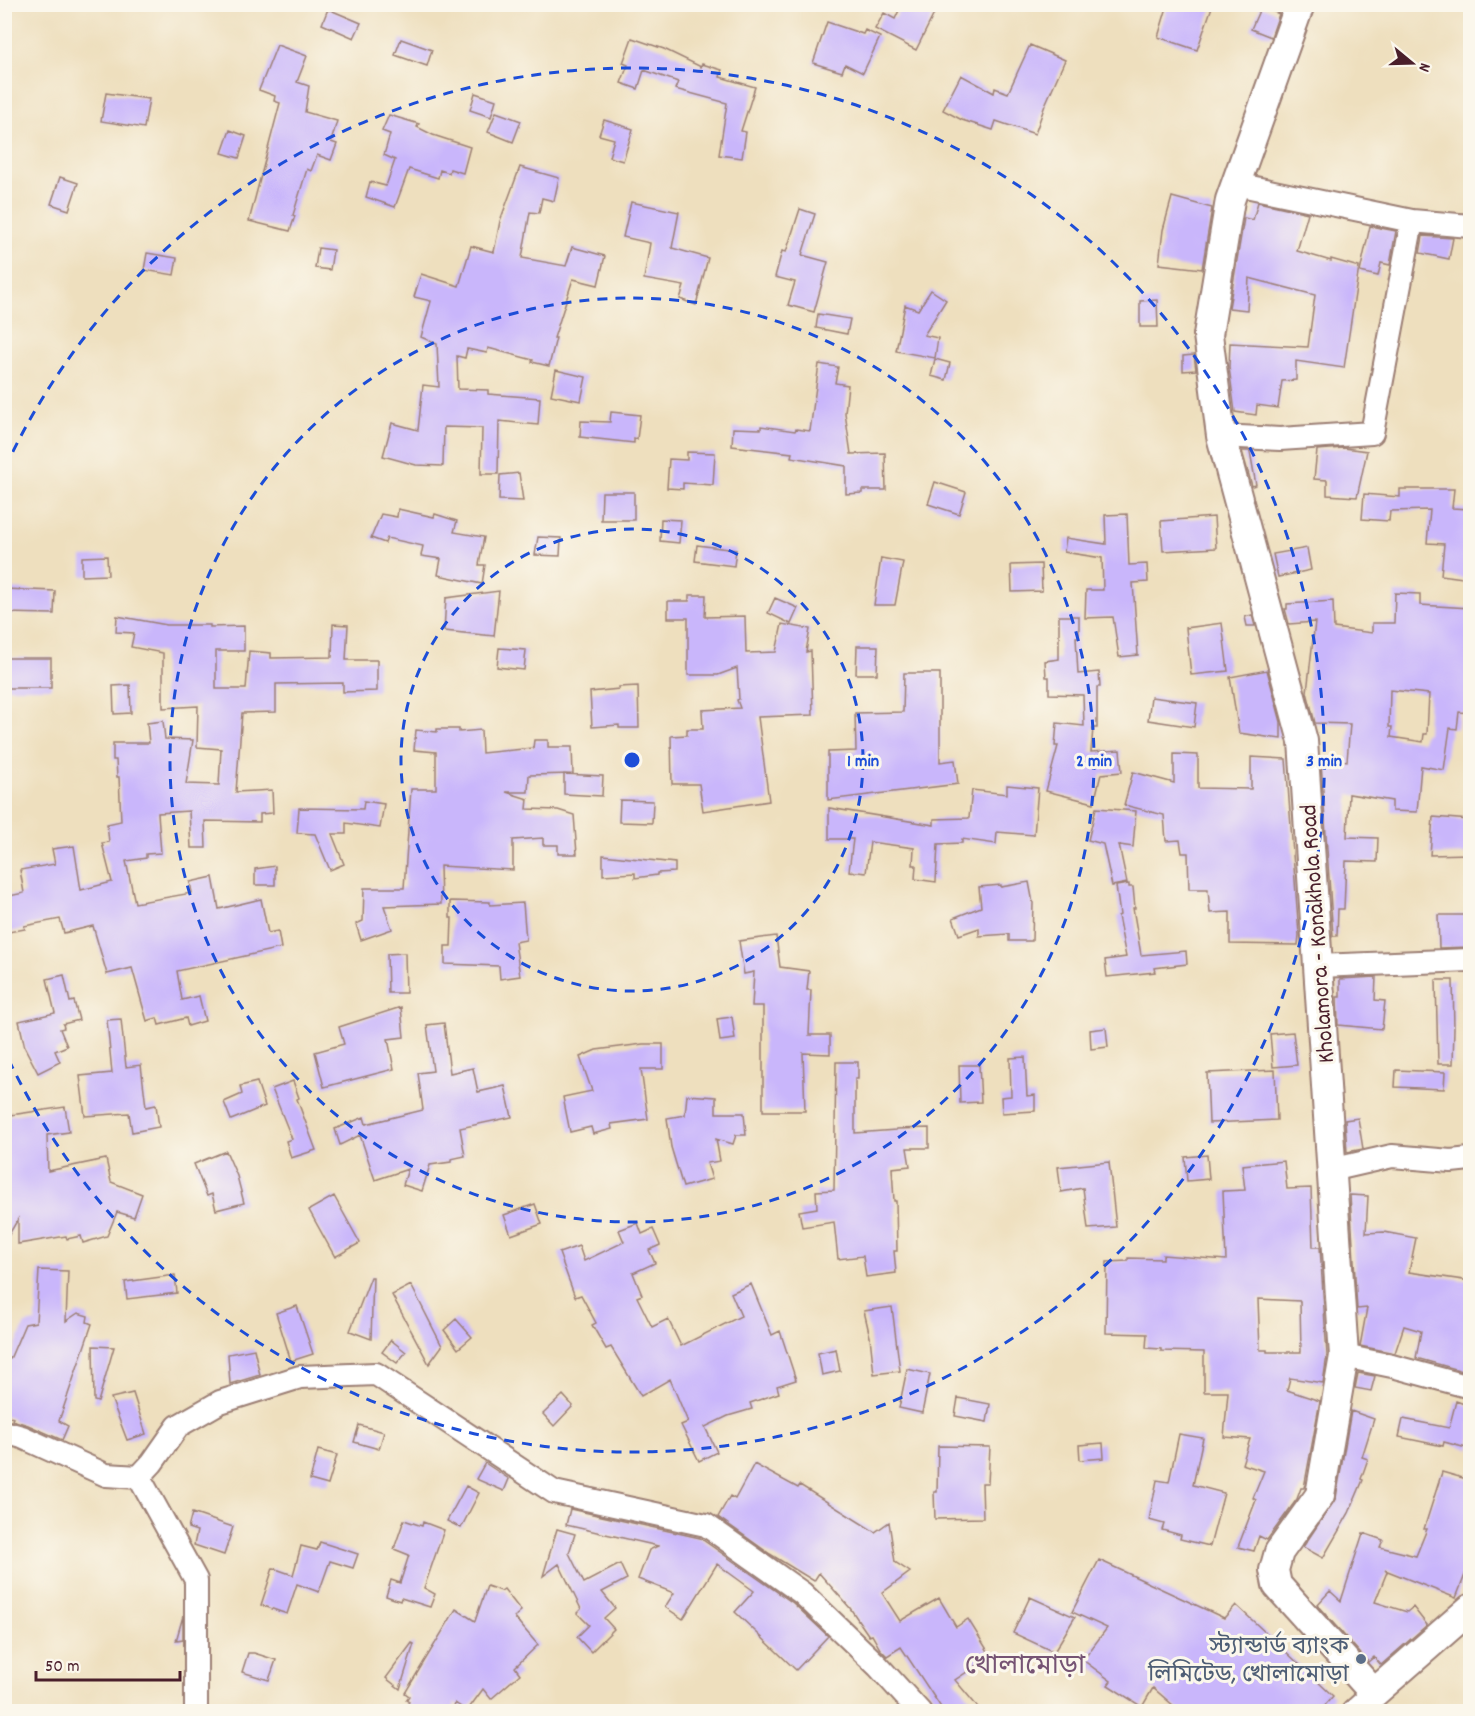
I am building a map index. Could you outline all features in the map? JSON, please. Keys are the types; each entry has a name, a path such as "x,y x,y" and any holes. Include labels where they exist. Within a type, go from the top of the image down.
{"main road":[{"name":"Kholamora - Konakhola Road","path":"1300,4 1230,200 1208,335 1221,436 1303,741 1344,1356 1320,1495 1280,1552 1274,1570 1277,1585 1374,1693"},
{"path":"1374,1693 1470,1608"}],"street":[{"path":"1236,184 1412,221 1470,226"},
{"path":"1221,436 1280,439 1372,433 1412,221"},
{"path":"1318,966 1470,960"},
{"path":"1331,1170 1392,1156 1451,1161 1470,1159"},
{"path":"1344,1356 1470,1387"},
{"path":"139,1477 152,1463 177,1426 220,1402 300,1377 376,1374 554,1492 706,1525 802,1593 878,1666 920,1712"},
{"path":"4,1432 22,1437 106,1475 139,1477"},
{"path":"139,1477 196,1580 196,1712"},
{"path":"1353,1712 1374,1693"}],"building":[{"path":"902,4 916,11 920,4 939,4 916,50 875,29 884,13 895,19"},
{"path":"1168,4 1213,4 1197,50 1158,37"},
{"path":"1261,6 1279,14 1271,37 1251,29"},
{"path":"328,9 361,23 354,38 322,24"},
{"path":"827,22 863,34 865,30 880,37 863,73 845,64 842,72 813,63"},
{"path":"632,38 664,49 701,67 702,64 722,70 720,77 755,87 741,131 746,132 742,158 719,155 727,103 675,89 678,82 644,70 638,89 621,83 628,65 623,63"},
{"path":"401,39 432,50 427,66 395,55"},
{"path":"277,45 307,56 297,82 309,86 305,112 337,121 331,142 337,144 331,160 317,155 311,171 307,169 290,231 249,221 280,103 274,101 275,96 259,90"},
{"path":"1030,45 1065,60 1035,134 996,121 993,130 962,120 943,110 961,75 994,93 995,88 1008,93"},
{"path":"106,93 149,99 144,128 101,121"},
{"path":"475,93 496,100 491,117 470,110"},
{"path":"496,112 521,121 513,142 488,132"},
{"path":"389,115 419,124 417,127 433,135 470,147 463,173 450,169 449,173 440,170 438,178 409,169 395,207 366,197 370,182 386,186 395,160 384,155 390,134 382,131"},
{"path":"604,120 633,129 623,161 609,157 614,139 599,135"},
{"path":"230,130 246,136 239,158 222,153"},
{"path":"520,167 559,178 554,201 542,198 539,213 530,212 522,258 566,266 572,247 605,256 598,285 573,279 554,338 556,338 549,366 488,348 487,353 467,349 465,358 457,356 458,389 488,390 488,394 540,398 538,425 499,421 498,474 481,474 482,428 444,427 443,466 416,465 383,456 392,423 418,430 423,385 439,387 437,344 421,337 431,301 414,297 421,274 459,286 471,246 494,252 500,221"},
{"path":"60,177 78,183 69,210 51,204"},
{"path":"1172,197 1212,208 1202,269 1159,264 1163,230"},
{"path":"631,202 679,212 672,248 708,258 696,305 680,299 684,286 644,279 650,243 623,237"},
{"path":"1258,202 1308,213 1297,251 1359,267 1344,368 1296,361 1296,380 1282,381 1278,408 1257,405 1256,415 1235,412 1229,367 1230,343 1308,347 1315,295 1249,278 1247,310 1229,308 1244,218 1253,220"},
{"path":"800,209 815,214 802,255 828,262 814,312 788,305 795,282 775,277 782,251 786,252"},
{"path":"1370,226 1396,231 1390,265 1381,263 1378,276 1360,272"},
{"path":"1423,236 1453,238 1449,259 1420,253"},
{"path":"318,248 333,250 330,270 315,268"},
{"path":"147,253 177,258 174,275 144,270"},
{"path":"931,290 946,300 924,335 938,338 935,358 896,351 905,305 918,310"},
{"path":"1157,300 1158,327 1140,327 1140,301"},
{"path":"818,314 850,319 847,334 816,328"},
{"path":"1194,355 1196,370 1183,371 1183,356"},
{"path":"935,359 950,363 946,380 931,376"},
{"path":"819,364 838,367 835,383 848,385 845,413 851,454 885,453 886,490 862,490 862,493 846,494 846,466 791,457 792,453 732,446 733,428 761,429 761,426 810,431"},
{"path":"556,370 586,377 581,401 551,395"},
{"path":"611,412 640,415 637,439 634,438 634,443 580,437 581,421 610,422"},
{"path":"1344,448 1367,451 1357,497 1327,495 1327,480 1314,479 1317,450"},
{"path":"1242,451 1250,451 1256,485 1252,486"},
{"path":"687,452 715,453 713,485 683,483 683,489 667,488 669,459 687,460"},
{"path":"519,473 523,501 499,500 500,475"},
{"path":"935,482 966,492 959,514 928,504"},
{"path":"1400,489 1454,489 1452,508 1470,509 1470,579 1441,575 1444,544 1427,543 1430,510 1390,511 1389,521 1362,519 1364,494 1400,497"},
{"path":"602,492 634,492 634,520 601,520"},
{"path":"398,509 434,517 435,514 457,521 454,532 484,537 479,565 485,565 482,584 438,575 441,559 421,556 423,546 387,538 385,543 371,538 381,514 397,517"},
{"path":"1127,514 1129,565 1147,564 1148,582 1133,583 1138,655 1119,657 1113,617 1085,618 1086,590 1103,590 1102,558 1064,552 1066,538 1106,544 1105,515"},
{"path":"1214,517 1216,548 1163,551 1161,521"},
{"path":"661,519 681,520 679,543 660,541"},
{"path":"538,537 561,538 560,556 535,555"},
{"path":"697,545 736,550 734,566 695,561"},
{"path":"1307,548 1311,570 1278,577 1273,554"},
{"path":"107,556 108,575 82,576 82,557"},
{"path":"881,558 903,562 895,605 874,605"},
{"path":"1041,564 1042,591 1012,592 1011,565"},
{"path":"4,589 55,591 54,614 4,613"},
{"path":"499,591 494,636 444,631 446,598"},
{"path":"1395,593 1420,594 1420,605 1470,608 1470,713 1459,712 1457,729 1450,728 1444,770 1421,766 1417,812 1392,811 1392,801 1349,794 1347,837 1378,838 1377,862 1346,861 1344,909 1338,909 1337,936 1333,936 1321,762 1328,761 1329,758 1347,761 1350,724 1315,723 1307,692 1315,622 1289,624 1285,609 1287,609 1287,604 1333,601 1334,628 1372,633 1372,623 1394,623","holes":["1390,690 1429,694 1427,734 1424,734 1423,742 1391,737"]},
{"path":"689,595 706,595 705,617 745,616 746,653 776,652 782,624 810,629 806,652 811,651 813,715 758,717 769,801 703,811 699,784 672,784 671,736 687,735 687,729 703,729 702,710 740,708 737,700 739,699 737,668 718,675 688,675 688,618 668,618 668,601 689,601"},
{"path":"775,598 798,608 791,624 768,613"},
{"path":"1252,615 1255,626 1247,626 1245,617"},
{"path":"117,616 167,625 244,626 244,651 216,651 216,689 246,689 249,651 271,653 271,658 332,657 333,624 348,625 346,660 377,660 377,691 343,692 343,683 276,684 276,712 242,713 236,792 272,790 273,813 260,814 260,822 205,821 206,848 191,848 189,811 158,813 161,853 146,854 146,858 126,861 135,903 192,893 190,882 213,877 219,909 261,899 268,933 278,931 281,948 177,971 182,1000 199,996 205,1021 188,1026 186,1018 159,1025 157,1018 147,1021 132,968 107,974 93,926 64,933 60,919 24,926 25,929 9,932 4,910 4,897 24,893 20,870 55,864 52,849 74,846 81,890 112,882 102,843 109,842 107,824 121,821 119,777 117,777 116,760 113,760 113,743 149,743 147,723 163,721 165,739 193,740 186,784 219,785 221,749 197,747 198,706 163,708 163,653 131,647 134,633 116,632"},
{"path":"1059,616 1079,616 1079,637 1076,637 1078,674 1099,672 1097,728 1093,728 1091,752 1120,750 1122,772 1101,774 1094,803 1046,791 1058,746 1055,746 1057,723 1084,726 1083,695 1049,694 1049,677 1046,677 1045,661 1059,659"},
{"path":"1222,623 1228,671 1191,675 1186,628"},
{"path":"857,646 878,646 877,674 856,674"},
{"path":"499,648 526,650 524,670 497,667"},
{"path":"4,658 51,658 51,688 4,688"},
{"path":"1267,670 1281,722 1281,739 1239,733 1230,677"},
{"path":"904,673 940,673 940,762 955,760 958,784 828,800 828,752 856,751 855,713 903,712"},
{"path":"130,685 131,713 114,714 113,686"},
{"path":"638,686 639,728 619,728 619,725 592,727 590,692"},
{"path":"1151,697 1197,703 1194,727 1148,720"},
{"path":"437,729 459,729 459,732 481,730 482,753 533,748 534,740 548,740 548,747 572,747 573,774 529,775 528,792 506,792 528,799 527,809 558,810 574,815 577,854 558,854 558,845 543,845 543,838 513,840 513,870 440,866 441,904 384,906 392,929 361,940 356,924 363,921 364,888 404,888 411,789 436,789 436,752 414,750 416,730 437,732"},
{"path":"1174,754 1198,755 1198,788 1251,789 1251,757 1286,759 1298,945 1230,944 1230,912 1210,913 1208,889 1189,889 1188,853 1182,853 1180,840 1166,841 1164,815 1124,805 1133,772 1174,783"},
{"path":"564,774 603,776 602,796 564,794"},
{"path":"1007,785 1038,788 1034,835 997,832 996,844 962,839 962,843 938,844 936,882 915,879 914,848 870,842 866,873 849,871 853,839 829,839 829,808 934,825 934,819 969,818 972,790 1007,794"},
{"path":"620,800 653,801 652,823 619,822"},
{"path":"364,801 384,804 380,828 346,823 346,834 332,834 344,864 330,870 315,834 297,833 299,808 363,809"},
{"path":"1096,808 1136,811 1133,847 1119,845 1127,883 1112,886 1103,844 1088,840"},
{"path":"1433,817 1470,820 1470,854 1430,855"},
{"path":"603,855 675,863 675,872 635,878 635,873 603,875"},
{"path":"275,866 275,885 255,885 255,869"},
{"path":"1029,882 1033,903 1032,941 1009,941 1009,934 979,936 979,928 959,935 953,918 981,907 979,887 1001,885 1001,887"},
{"path":"1129,884 1129,887 1133,887 1135,908 1133,908 1141,955 1186,951 1187,964 1154,968 1155,972 1107,977 1105,960 1126,957 1118,916 1120,915 1116,886"},
{"path":"450,901 490,902 490,905 523,903 526,940 515,942 520,976 500,979 499,966 445,964 445,946 451,946"},
{"path":"1438,915 1470,915 1470,947 1439,948"},
{"path":"776,936 780,967 809,971 807,990 811,990 809,1035 830,1035 830,1054 803,1053 805,1111 763,1111 763,1006 752,1006 754,972 744,974 739,941"},
{"path":"405,953 406,993 388,993 387,954"},
{"path":"64,975 70,1002 74,1001 79,1020 63,1024 64,1028 60,1029 67,1046 55,1051 60,1062 38,1073 25,1048 19,1021 55,1013 47,979"},
{"path":"1376,977 1375,1000 1385,1001 1382,1029 1338,1025 1337,997 1340,997 1340,979"},
{"path":"1436,980 1453,980 1453,1064 1438,1064"},
{"path":"401,1007 404,1037 388,1039 394,1069 324,1087 315,1052 344,1044 339,1027"},
{"path":"732,1017 735,1039 720,1041 717,1019"},
{"path":"121,1019 126,1067 141,1065 146,1107 156,1105 159,1127 132,1132 129,1113 85,1116 80,1076 112,1073 107,1020"},
{"path":"444,1023 450,1073 473,1068 478,1092 505,1086 512,1117 460,1128 465,1156 451,1159 451,1162 430,1165 422,1191 403,1185 408,1169 375,1180 360,1135 340,1145 335,1129 364,1117 366,1124 423,1110 418,1073 433,1071 427,1025"},
{"path":"1106,1028 1108,1047 1091,1049 1090,1030"},
{"path":"1293,1032 1297,1065 1273,1067 1270,1034"},
{"path":"663,1044 663,1069 641,1069 648,1119 611,1124 612,1129 593,1134 591,1127 570,1132 563,1097 592,1091 580,1057 596,1050"},
{"path":"1025,1057 1027,1096 1035,1095 1035,1111 1002,1113 1001,1097 1011,1096 1010,1058"},
{"path":"836,1062 858,1062 858,1079 855,1079 855,1133 929,1128 929,1148 907,1148 910,1166 892,1168 894,1201 896,1201 897,1251 894,1251 896,1273 866,1277 863,1256 838,1259 834,1222 802,1227 799,1211 817,1208 816,1191 834,1190"},
{"path":"959,1065 979,1065 981,1102 960,1103"},
{"path":"1275,1070 1277,1120 1209,1123 1207,1073"},
{"path":"1396,1070 1445,1072 1444,1089 1395,1087"},
{"path":"293,1081 299,1098 297,1099 316,1150 291,1158 286,1141 292,1139 272,1089"},
{"path":"257,1082 265,1106 231,1120 224,1102 242,1094 240,1086"},
{"path":"687,1095 716,1097 716,1113 744,1113 746,1135 736,1135 733,1144 716,1139 720,1161 707,1163 712,1179 683,1187 671,1147 667,1118 685,1115"},
{"path":"65,1107 69,1132 47,1135 48,1171 106,1159 111,1182 142,1194 134,1217 117,1212 107,1236 83,1243 81,1236 67,1239 66,1236 18,1244 18,1219 4,1243 4,1116"},
{"path":"1358,1118 1363,1149 1347,1152 1345,1120"},
{"path":"226,1151 237,1176 244,1203 216,1210 212,1194 207,1196 194,1164"},
{"path":"1207,1155 1209,1179 1187,1181 1185,1157"},
{"path":"1284,1161 1287,1189 1311,1188 1313,1247 1320,1247 1327,1355 1323,1383 1290,1378 1287,1390 1320,1401 1304,1488 1301,1488 1297,1499 1267,1540 1259,1536 1254,1551 1238,1547 1256,1500 1253,1498 1264,1471 1242,1464 1250,1439 1224,1437 1228,1392 1204,1392 1204,1352 1161,1351 1161,1349 1146,1348 1147,1334 1106,1333 1107,1262 1128,1261 1128,1258 1163,1259 1163,1255 1226,1260 1223,1191 1245,1190 1242,1165","holes":["1258,1299 1300,1301 1301,1352 1260,1350"]},
{"path":"1109,1162 1116,1227 1088,1229 1083,1188 1061,1192 1058,1167"},
{"path":"1350,1195 1368,1196 1366,1233 1384,1232 1416,1238 1409,1272 1470,1281 1470,1373 1416,1358 1421,1331 1404,1326 1395,1353 1360,1346 1367,1308 1357,1309"},
{"path":"334,1196 360,1243 335,1257 309,1210"},
{"path":"535,1204 542,1224 511,1235 504,1215"},
{"path":"638,1223 642,1234 653,1229 660,1245 649,1250 655,1263 633,1273 642,1295 637,1297 652,1327 668,1319 681,1346 741,1316 731,1293 751,1284 772,1335 780,1331 796,1380 777,1386 779,1393 750,1403 752,1409 728,1416 705,1427 717,1452 699,1461 681,1425 688,1422 670,1379 641,1396 611,1347 606,1349 592,1325 596,1323 581,1295 575,1297 559,1253 579,1246 584,1261 624,1242 619,1230"},
{"path":"39,1270 68,1271 66,1321 78,1313 88,1316 87,1322 92,1324 59,1421 68,1426 62,1440 4,1415 4,1367 7,1359 10,1359 25,1324 36,1322"},
{"path":"175,1275 177,1293 127,1299 125,1282"},
{"path":"371,1277 373,1277 371,1339 350,1331"},
{"path":"411,1285 442,1346 429,1364 392,1295"},
{"path":"297,1306 313,1354 291,1361 276,1313"},
{"path":"892,1307 900,1371 874,1374 870,1337 864,1311"},
{"path":"456,1319 472,1337 458,1349 444,1330"},
{"path":"391,1340 406,1352 397,1363 382,1352"},
{"path":"93,1346 114,1347 98,1402 94,1401"},
{"path":"254,1349 260,1375 230,1384 228,1354"},
{"path":"836,1349 840,1371 822,1375 818,1353"},
{"path":"907,1369 930,1374 922,1413 899,1408"},
{"path":"1358,1373 1375,1376 1371,1391 1355,1388"},
{"path":"133,1393 146,1434 127,1440 111,1398"},
{"path":"563,1395 573,1406 554,1426 543,1414"},
{"path":"958,1398 990,1404 987,1422 955,1416"},
{"path":"1456,1401 1470,1406 1470,1449 1444,1442 1443,1446 1399,1437 1403,1419 1449,1428"},
{"path":"1351,1411 1374,1419 1362,1457 1368,1459 1361,1479 1363,1480 1349,1513 1323,1558 1303,1547 1336,1498"},
{"path":"359,1425 384,1432 379,1449 354,1442"},
{"path":"1179,1434 1203,1438 1193,1485 1224,1493 1210,1546 1180,1539 1181,1535 1162,1530 1164,1524 1149,1520 1157,1480 1169,1482"},
{"path":"1103,1443 1104,1458 1080,1460 1079,1445"},
{"path":"938,1446 990,1447 988,1483 982,1483 983,1518 935,1519 934,1492 937,1492"},
{"path":"318,1450 337,1455 328,1485 310,1480"},
{"path":"485,1463 509,1479 504,1491 476,1479"},
{"path":"754,1464 798,1488 800,1485 875,1532 889,1522 895,1562 910,1572 882,1593 900,1621 939,1598 956,1627 968,1619 991,1656 955,1680 982,1712 944,1712 901,1647 887,1656 819,1573 814,1581 770,1554 718,1517 730,1496 735,1499"},
{"path":"1442,1472 1470,1480 1470,1562 1456,1598 1385,1570 1387,1572 1375,1602 1407,1612 1413,1607 1427,1625 1381,1665 1374,1657 1368,1662 1317,1605 1330,1591 1341,1601 1363,1533 1383,1540 1380,1547 1416,1556 1427,1529 1424,1529"},
{"path":"466,1486 479,1493 461,1528 447,1521"},
{"path":"570,1509 700,1538 793,1603 828,1636 796,1670 735,1612 754,1591 717,1564 683,1619 665,1607 674,1593 638,1579 649,1550 658,1546 566,1525"},
{"path":"192,1513 233,1527 224,1555 194,1545 197,1531 188,1528"},
{"path":"404,1520 422,1526 423,1522 444,1530 424,1588 435,1594 430,1607 386,1596 391,1580 400,1583 409,1555 394,1549"},
{"path":"557,1529 575,1534 569,1553 584,1583 620,1564 627,1579 602,1592 615,1608 604,1618 614,1629 591,1652 577,1637 589,1625 577,1613 581,1609 559,1564 543,1576"},
{"path":"320,1542 358,1554 353,1568 330,1561 319,1592 297,1584 287,1614 261,1605 273,1568 293,1575 301,1546 317,1550"},
{"path":"1099,1560 1224,1618 1236,1605 1333,1696 1319,1712 1181,1712 1153,1688 1142,1707 1108,1685 1111,1681 1083,1660 1107,1628 1072,1612"},
{"path":"487,1586 501,1591 504,1589 521,1611 514,1617 538,1645 515,1667 520,1674 491,1699 483,1689 467,1711 455,1703 453,1712 401,1712 409,1702 406,1700 409,1696 405,1693 456,1609 475,1621"},
{"path":"1030,1597 1075,1617 1054,1652 1013,1633"},
{"path":"183,1616 183,1640 176,1641"},
{"path":"412,1643 414,1644 400,1689 386,1678"},
{"path":"248,1653 276,1660 269,1680 242,1672"}],"place":[{"name":"স্ট্যান্ডার্ড ব্যাংক লিমিটেড, খোলামোড়া","path":"1361,1659"}],"district":[{"name":"খোলামোড়া","path":"1025,1664"}]}
